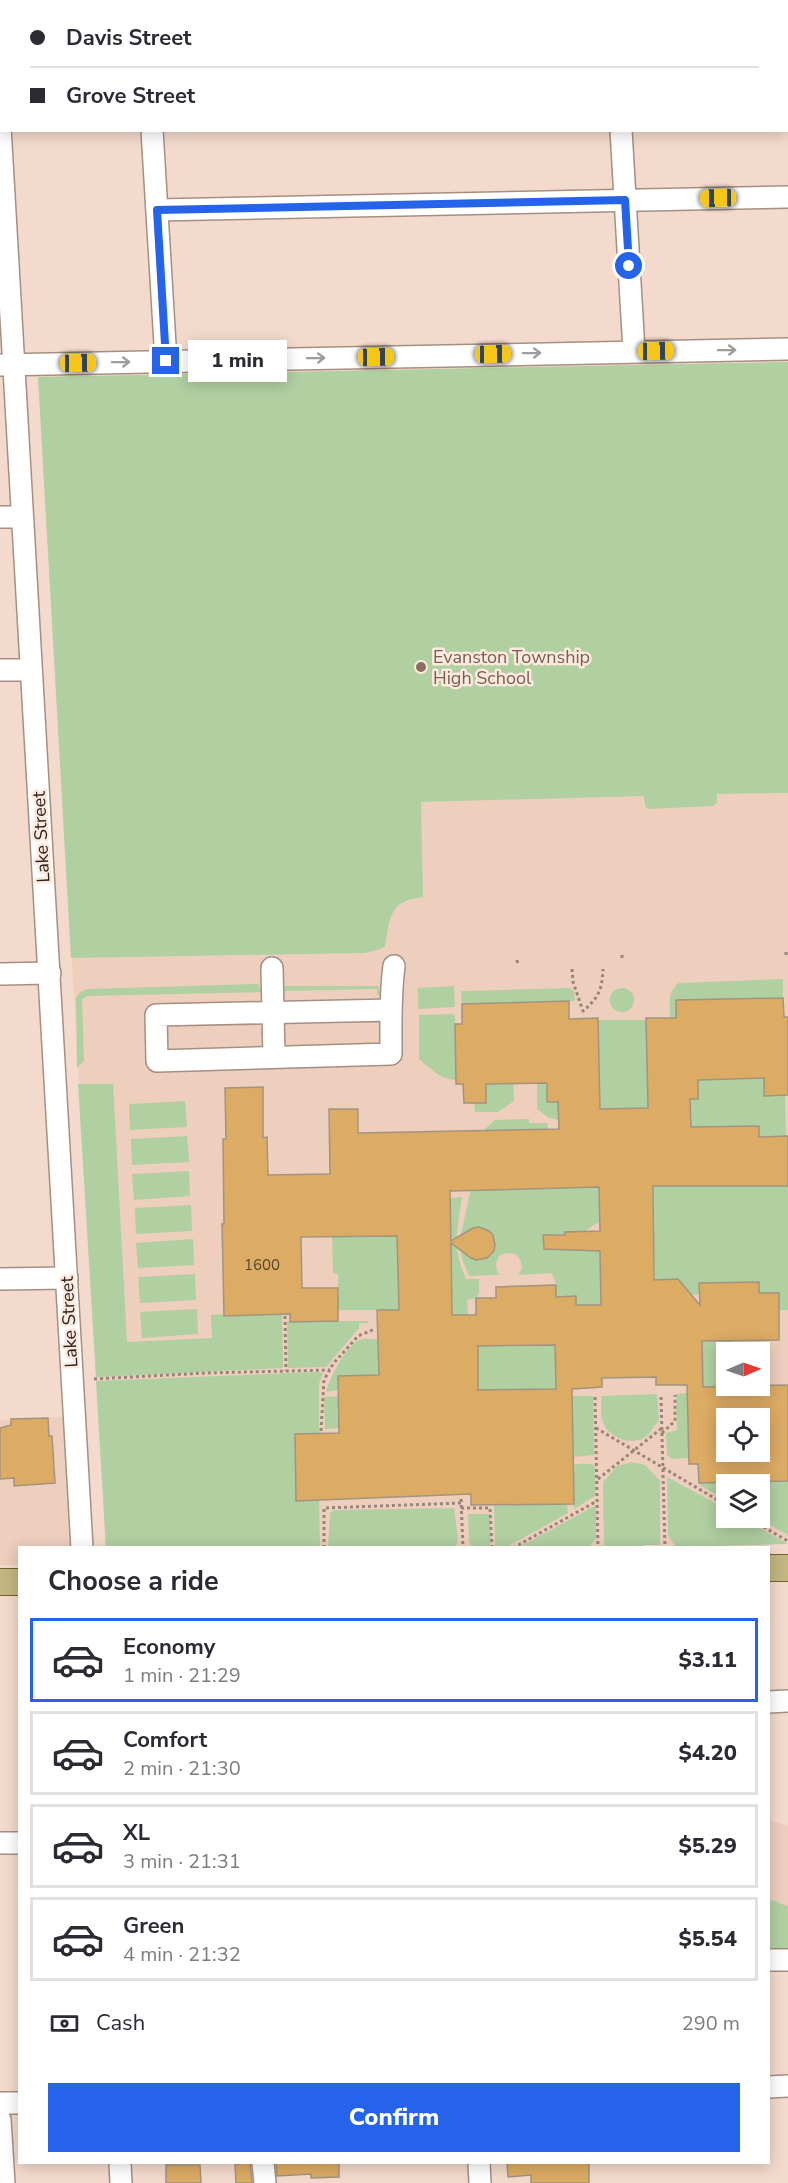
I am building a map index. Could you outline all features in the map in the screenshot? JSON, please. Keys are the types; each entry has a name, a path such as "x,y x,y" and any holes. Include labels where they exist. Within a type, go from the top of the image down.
{"main road":[{"path":"770,1568 788,1568"},
{"path":"0,1582 18,1582"}],"street":[{"name":"Lake Street","path":"0,132 7,365 22,517 32,670 82,1546"},
{"path":"152,132 166,361"},
{"path":"621,132 634,351"},
{"path":"157,210 788,197"},
{"path":"7,365 788,349"},
{"path":"0,517 22,517"},
{"path":"0,670 32,670"},
{"path":"391,1010 156,1015 157,1061 391,1054 391,1010 391,991 394,966"},
{"path":"272,968 274,1057"},
{"path":"0,974 50,973"},
{"path":"0,1279 67,1278"},
{"path":"770,1702 788,1701"},
{"path":"0,1844 18,1843"},
{"path":"770,1960 788,1960"},
{"path":"770,2087 788,2086"},
{"path":"0,2103 18,2103"},
{"path":"0,2120 4,2183"},
{"path":"120,2164 121,2183"},
{"path":"263,2164 265,2183"},
{"path":"478,2164 480,2183"}],"path":[{"path":"786,952 786,957"},
{"path":"621,955 622,961"},
{"path":"518,960 518,965"},
{"path":"572,969 573,982 583,1011 597,999 603,969"},
{"path":"285,1316 286,1371"},
{"path":"321,1431 324,1380 358,1336 375,1329"},
{"path":"94,1379 330,1370"},
{"path":"597,1480 675,1421 675,1395"},
{"path":"595,1397 598,1546"},
{"path":"661,1397 665,1546"},
{"path":"596,1428 716,1499"},
{"path":"324,1546 324,1508 461,1501 463,1546"},
{"path":"517,1546 597,1501"},
{"path":"461,1508 490,1508 492,1546"},
{"path":"765,1528 788,1541"}],"shaded area":[{"name":"Evanston Township High School","path":"788,362 788,1542 599,1546 106,1546 38,377"},
{"path":"65,1417 71,1546 18,1546 18,1565 0,1565 0,1420"},
{"path":"770,1820 788,1826 788,1906 770,1900"}],"green space":[{"path":"788,362 788,793 717,794 717,803 713,806 648,809 645,806 644,796 421,802 423,897 403,902 397,907 390,919 385,946 380,949 365,953 71,958 38,377"},
{"path":"783,979 783,998 676,1000 676,1018 670,1018 671,994 679,983"},
{"path":"258,984 262,992 88,996 82,999 84,1061 77,1068 76,998 80,992 87,989"},
{"path":"284,986 378,986 381,995 377,995 377,989 282,991"},
{"path":"454,986 455,1007 418,1009 418,988"},
{"path":"570,988 574,992 575,1001 462,1004 461,991"},
{"path":"622,988 631,991 634,1000 631,1009 622,1012 613,1009 610,1000 613,991"},
{"path":"455,1014 456,1080 441,1076 419,1059 419,1015"},
{"path":"598,1020 646,1020 648,1108 600,1109"},
{"path":"764,1078 765,1096 785,1095 786,1142 759,1137 758,1126 699,1127 691,1138 689,1099 698,1099 698,1080"},
{"path":"513,1083 514,1101 498,1112 475,1112 474,1103 486,1103 486,1084"},
{"path":"537,1083 547,1083 547,1102 558,1102 558,1120 548,1117 537,1109"},
{"path":"78,1084 113,1084 127,1342 212,1338 211,1315 282,1314 283,1368 96,1377"},
{"path":"185,1101 187,1127 130,1130 129,1104"},
{"path":"529,1119 529,1123 547,1123 548,1130 475,1138 495,1120"},
{"path":"187,1136 189,1162 132,1165 131,1139"},
{"path":"189,1171 190,1196 134,1200 132,1174"},
{"path":"653,1180 662,1186 788,1186 788,1310 779,1310 779,1293 680,1295 678,1279 654,1282"},
{"path":"599,1187 599,1222 583,1232 543,1236 544,1249 600,1251 601,1305 576,1305 576,1296 556,1297 556,1285 552,1273 518,1275 522,1269 520,1260 516,1254 512,1253 500,1255 497,1260 499,1275 469,1276 459,1243 471,1189"},
{"path":"462,1197 457,1248 466,1279 479,1279 479,1292 476,1298 467,1300 468,1315 452,1315 450,1198"},
{"path":"191,1205 192,1231 136,1234 135,1208"},
{"path":"397,1236 399,1310 338,1310 338,1274 333,1273 332,1237"},
{"path":"193,1239 194,1265 138,1268 136,1243"},
{"path":"195,1274 196,1300 140,1303 138,1277"},
{"path":"197,1309 198,1334 142,1338 140,1312"},
{"path":"287,1321 368,1321 368,1323 359,1323 359,1328 326,1367 288,1368"},
{"path":"361,1339 378,1339 379,1375 338,1376 338,1390 326,1392 348,1349"},
{"path":"702,1341 733,1341 716,1342 716,1386 703,1387"},
{"path":"555,1345 556,1389 478,1390 477,1346"},
{"path":"323,1373 319,1384 319,1433 295,1434 297,1501 319,1500 320,1546 106,1546 96,1381"},
{"path":"688,1393 689,1458 672,1459 667,1455 666,1433 677,1430 676,1394"},
{"path":"657,1394 659,1421 644,1438 624,1440 613,1435 604,1425 601,1416 601,1396"},
{"path":"338,1396 339,1428 325,1429 324,1397"},
{"path":"572,1396 593,1396 594,1455 573,1457"},
{"path":"632,1462 645,1465 660,1481 660,1545 604,1546 603,1482 617,1466"},
{"path":"573,1464 592,1464 595,1467 595,1496 574,1509"},
{"path":"667,1477 716,1504 716,1528 760,1528 788,1544 713,1546 675,1546 668,1535"},
{"path":"770,1481 788,1481 788,1535 770,1525"},
{"path":"699,1483 716,1483 716,1494 701,1486"},
{"path":"567,1504 568,1513 509,1546 495,1546 494,1505"},
{"path":"596,1505 596,1538 590,1546 522,1546"},
{"path":"454,1508 458,1539 456,1546 328,1546 330,1513 334,1510"},
{"path":"468,1514 490,1514 489,1546 472,1546 469,1543"},
{"path":"770,1900 788,1906 788,1953 770,1953"}],"building":[{"path":"783,998 784,1017 788,1017 788,1095 764,1096 764,1078 698,1080 698,1099 690,1099 691,1127 759,1126 759,1137 788,1136 788,1186 653,1186 654,1280 678,1279 700,1305 699,1283 759,1282 759,1293 779,1293 779,1340 702,1341 703,1387 716,1387 716,1396 770,1396 770,1385 788,1385 788,1481 770,1481 770,1474 716,1474 716,1483 699,1483 698,1464 689,1464 687,1385 656,1385 656,1377 602,1378 602,1387 572,1389 574,1504 471,1505 471,1494 296,1501 295,1434 339,1433 338,1376 379,1375 377,1310 399,1310 397,1236 301,1237 302,1288 338,1288 338,1321 290,1322 290,1314 224,1316 222,1224 224,1224 223,1139 226,1139 225,1088 263,1087 263,1138 267,1137 268,1175 330,1174 329,1109 358,1109 358,1133 559,1129 558,1102 547,1102 547,1083 486,1084 486,1103 464,1103 463,1084 456,1084 455,1024 462,1024 462,1004 569,1001 569,1019 598,1018 600,1109 648,1108 646,1018 676,1018 676,1000","holes":["599,1187 600,1231 543,1235 544,1249 600,1251 601,1305 576,1305 576,1296 556,1297 556,1285 496,1287 496,1298 476,1298 476,1315 452,1315 451,1243 476,1260 487,1258 494,1251 495,1245 493,1235 479,1227 451,1241 450,1191","555,1345 556,1389 478,1390 478,1346"]},
{"path":"48,1418 49,1436 52,1436 55,1483 14,1486 14,1478 0,1479 0,1428 11,1425 11,1419"},
{"path":"235,2164 250,2164 252,2183 236,2183"},
{"path":"276,2164 339,2164 339,2177 311,2178 311,2174 277,2176"},
{"path":"507,2164 589,2164 589,2183 531,2183 531,2175 508,2177"},
{"path":"166,2165 200,2165 201,2183 166,2183"}],"place":[{"name":"Evanston Township High School","path":"421,667"}],"route":[{"path":"166,361 157,210 625,200 629,266"}]}
